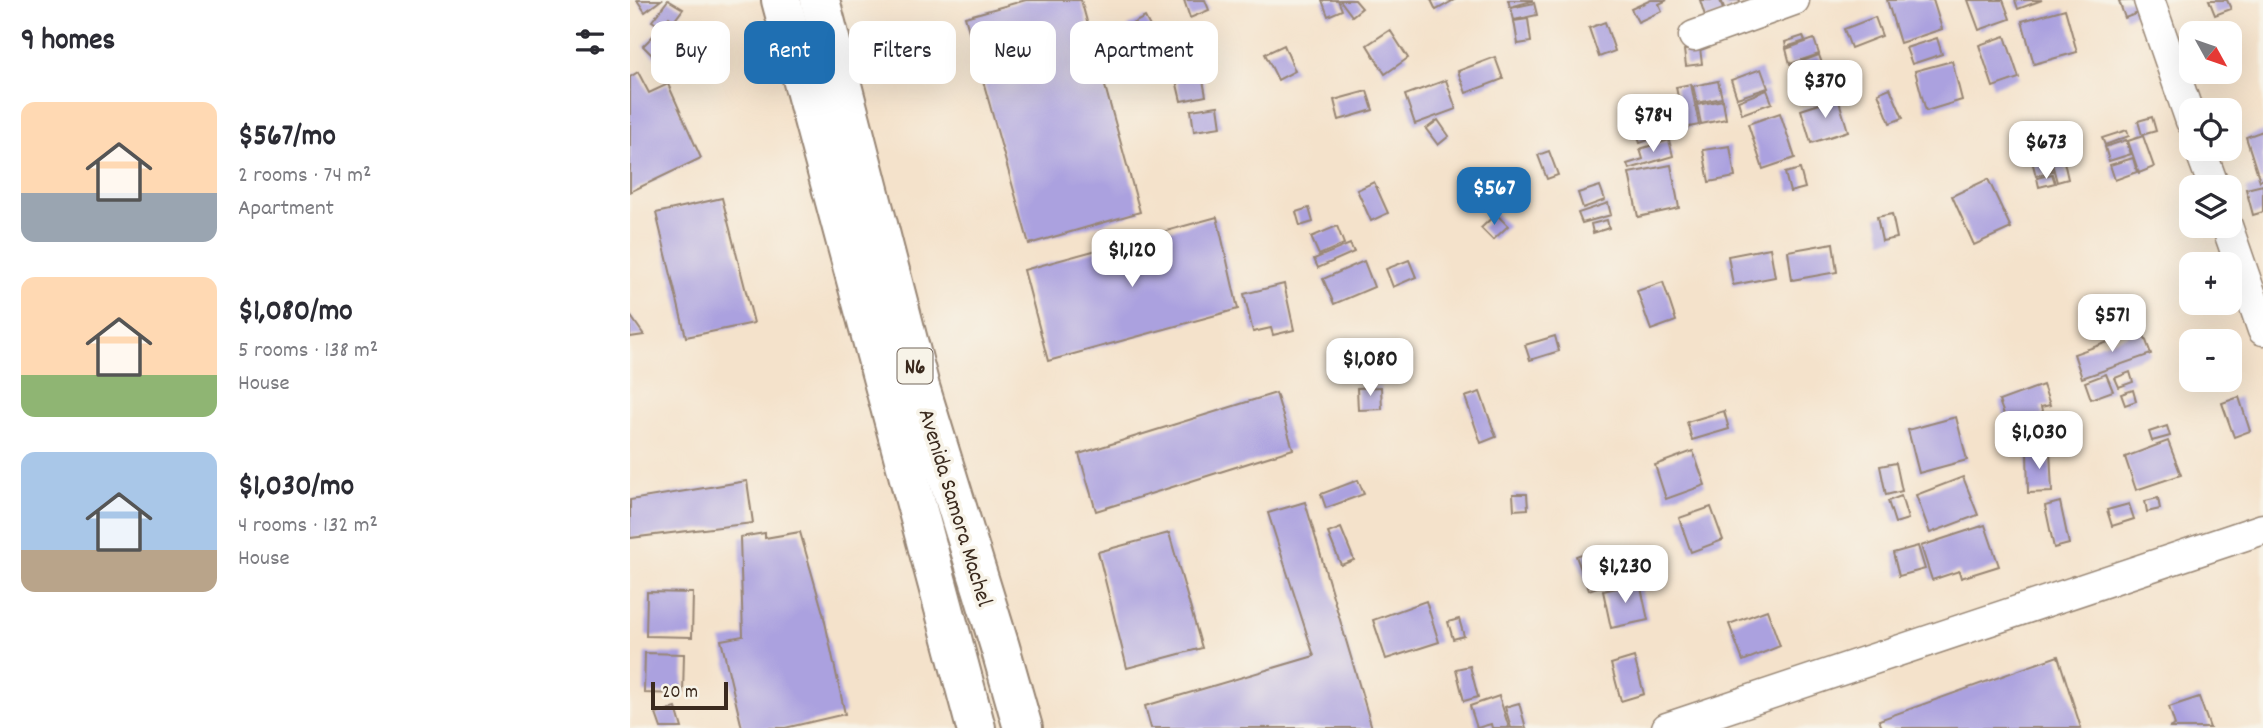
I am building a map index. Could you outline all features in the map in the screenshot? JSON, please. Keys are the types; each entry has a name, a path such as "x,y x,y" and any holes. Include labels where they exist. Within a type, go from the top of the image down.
{"highway":[{"name":"Avenida Samora Machel","path":"781,0 976,728"},
{"name":"Avenida Samora Machel","path":"820,0 920,387 1023,728"}],"street":[{"path":"1694,36 1794,0"},
{"path":"2150,0 2183,98"},
{"path":"2231,238 2263,330"},
{"path":"1667,728 2263,529"}],"building":[{"path":"637,0 661,0 645,12"},
{"path":"668,0 683,9 674,21 669,17 666,21 652,21"},
{"path":"1026,0 1081,0 1087,21 1070,21 1070,84 1104,84 1140,212 1029,244 984,84 1056,84 1056,21 970,21 970,35 965,17"},
{"path":"1184,0 1205,0 1209,10 1190,18"},
{"path":"1322,0 1338,0 1342,10 1328,16"},
{"path":"1340,0 1355,0 1362,8 1352,16"},
{"path":"1431,0 1454,0 1436,10"},
{"path":"1508,0 1532,0 1532,1 1510,7"},
{"path":"1651,0 1667,0 1659,4 1662,11 1638,22 1631,9"},
{"path":"1700,0 1720,0 1724,13 1706,19"},
{"path":"1721,0 1739,0 1741,4 1725,10"},
{"path":"1887,0 1933,0 1942,29 1900,43"},
{"path":"1968,0 2003,0 2010,19 1979,30"},
{"path":"2015,0 2042,0 2018,9"},
{"path":"2137,0 2141,12 2125,18 2119,1"},
{"path":"2209,0 2227,0 2231,9 2215,15"},
{"path":"1534,3 1537,15 1514,20 1511,8"},
{"path":"2065,9 2077,52 2034,64 2022,21"},
{"path":"1875,17 1882,36 1851,48 1844,29"},
{"path":"1528,19 1531,42 1518,44 1514,21"},
{"path":"1605,22 1615,51 1599,57 1589,28"},
{"path":"1390,30 1408,58 1385,74 1367,45"},
{"path":"1803,36 1805,41 1786,47 1785,42"},
{"path":"2005,36 2019,78 1993,87 1979,45"},
{"path":"651,38 651,54 643,46"},
{"path":"1937,38 1942,54 1912,64 1906,48"},
{"path":"1814,39 1819,54 1790,64 1786,49"},
{"path":"1284,45 1295,71 1278,80 1265,54"},
{"path":"1700,48 1702,64 1686,66 1684,50"},
{"path":"1819,55 1825,72 1798,82 1792,65"},
{"path":"1495,57 1503,79 1466,93 1458,71"},
{"path":"1952,61 1962,100 1926,111 1915,71"},
{"path":"1761,69 1768,88 1737,98 1731,80"},
{"path":"638,72 649,93 668,84 701,158 630,192 630,77"},
{"path":"1833,74 1838,88 1803,101 1798,86"},
{"path":"1446,80 1456,109 1415,124 1405,95"},
{"path":"1718,81 1722,98 1697,103 1693,86"},
{"path":"1177,84 1204,84 1206,96 1181,101"},
{"path":"1691,84 1699,125 1684,128 1676,87"},
{"path":"1890,88 1903,118 1890,123 1878,93"},
{"path":"1767,90 1772,103 1742,114 1738,101"},
{"path":"1367,91 1373,110 1339,120 1334,100"},
{"path":"1838,98 1848,131 1811,143 1801,110"},
{"path":"1723,100 1726,119 1701,124 1697,105"},
{"path":"1218,106 1221,127 1194,131 1191,110"},
{"path":"1780,113 1795,158 1763,169 1748,124"},
{"path":"2152,117 2156,131 2142,135 2138,121"},
{"path":"1438,120 1449,136 1438,145 1426,129"},
{"path":"1656,122 1660,136 1640,143 1635,129"},
{"path":"2127,130 2129,136 2105,145 2102,138"},
{"path":"2263,131 2263,179 2260,181 2246,137"},
{"path":"2143,136 2154,167 2139,173 2128,141"},
{"path":"1669,140 1673,156 1629,169 1627,164 1643,159 1640,149"},
{"path":"2126,140 2131,154 2109,161 2105,147"},
{"path":"1730,146 1735,177 1709,182 1703,150"},
{"path":"2050,147 2051,153 2024,160 2023,154"},
{"path":"1549,151 1558,175 1547,179 1538,155"},
{"path":"2062,153 2068,179 2057,182 2050,156"},
{"path":"2048,157 2052,171 2036,176 2032,161"},
{"path":"2133,158 2137,172 2115,180 2110,165"},
{"path":"1671,165 1679,208 1638,217 1629,173"},
{"path":"1800,169 1805,188 1790,192 1785,173"},
{"path":"2052,174 2055,183 2039,187 2037,178"},
{"path":"1988,179 2011,228 1974,245 1952,196"},
{"path":"1374,182 1388,213 1371,221 1357,190"},
{"path":"2263,185 2263,212 2253,215 2246,189"},
{"path":"1600,186 1605,200 1583,208 1578,193"},
{"path":"722,198 754,323 686,337 656,213"},
{"path":"1608,203 1611,215 1582,223 1578,213"},
{"path":"1309,208 1313,222 1300,226 1296,212"},
{"path":"1496,214 1508,226 1493,240 1481,228"},
{"path":"1892,214 1897,238 1882,241 1877,217"},
{"path":"1217,217 1238,309 1048,361 1024,270"},
{"path":"1607,220 1609,228 1593,233 1591,224"},
{"path":"1337,226 1344,244 1319,255 1311,237"},
{"path":"1833,243 1837,272 1792,280 1788,251"},
{"path":"1350,244 1354,252 1318,268 1314,259"},
{"path":"1770,248 1775,277 1733,285 1728,256"},
{"path":"1409,260 1416,277 1393,287 1386,269"},
{"path":"1364,261 1374,287 1334,304 1323,279"},
{"path":"1663,282 1676,321 1651,330 1637,291"},
{"path":"1284,284 1294,330 1273,335 1271,328 1253,332 1244,294"},
{"path":"630,315 644,335 630,337"},
{"path":"2142,330 2151,354 2082,378 2074,354"},
{"path":"1555,336 1559,351 1530,360 1525,345"},
{"path":"2130,372 2133,382 2119,387 2115,378"},
{"path":"2106,374 2113,391 2091,399 2085,382"},
{"path":"2043,385 2050,405 2041,407 2043,415 2014,426 2012,421 2007,422 1999,401"},
{"path":"1381,387 1382,409 1358,410 1357,388"},
{"path":"2133,390 2136,401 2125,405 2121,394"},
{"path":"1480,392 1496,437 1481,443 1465,397"},
{"path":"1276,393 1293,449 1096,511 1079,454"},
{"path":"2239,397 2250,431 2234,437 2222,403"},
{"path":"1724,411 1729,429 1692,440 1687,422"},
{"path":"1956,417 1967,460 1919,473 1908,430"},
{"path":"2046,420 2050,432 2011,444 2008,431"},
{"path":"2167,426 2170,436 2152,441 2149,432"},
{"path":"2168,441 2181,475 2136,490 2125,457"},
{"path":"2050,449 2052,492 2028,493 2027,450"},
{"path":"1693,451 1705,485 1666,499 1655,465"},
{"path":"1896,463 1902,491 1886,495 1880,466"},
{"path":"1963,477 1978,515 1930,533 1916,495"},
{"path":"1358,480 1364,494 1326,508 1321,494"},
{"path":"747,481 753,523 630,538 630,500"},
{"path":"1513,494 1527,494 1528,509 1514,510"},
{"path":"1901,496 1908,519 1895,523 1888,501"},
{"path":"2158,498 2160,509 2147,512 2145,501"},
{"path":"1305,502 1372,728 1151,728 1145,706 1314,656 1268,513"},
{"path":"2060,502 2069,544 2054,548 2045,506"},
{"path":"2129,504 2134,519 2112,526 2107,510"},
{"path":"1711,507 1723,540 1691,552 1679,518"},
{"path":"1985,525 1999,566 1961,578 1959,571 1932,580 1921,546"},
{"path":"1341,528 1354,560 1341,565 1328,533"},
{"path":"800,532 823,613 845,714 785,728 742,728 721,640 743,636 740,537 765,533 765,538"},
{"path":"1169,533 1202,648 1127,668 1098,552"},
{"path":"1918,546 1925,569 1899,576 1893,553"},
{"path":"1598,548 1611,582 1589,590 1576,556"},
{"path":"1640,583 1648,620 1611,628 1603,591"},
{"path":"647,592 693,593 692,637 646,636"},
{"path":"1426,601 1439,642 1386,659 1373,620"},
{"path":"1767,610 1780,646 1743,661 1729,624"},
{"path":"1459,619 1464,636 1453,639 1448,622"},
{"path":"645,653 684,654 683,694 644,693"},
{"path":"2058,656 2081,728 1882,728 1879,720"},
{"path":"1634,657 1644,694 1621,701 1611,664"},
{"path":"1470,666 1478,697 1464,701 1456,669"},
{"path":"1499,696 1509,728 1492,728 1491,724 1477,728 1470,706"},
{"path":"2199,697 2210,728 2169,728 2175,725 2169,707"},
{"path":"1519,703 1526,728 1511,728 1505,707"},
{"path":"676,708 682,728 661,728 656,714"}]}
